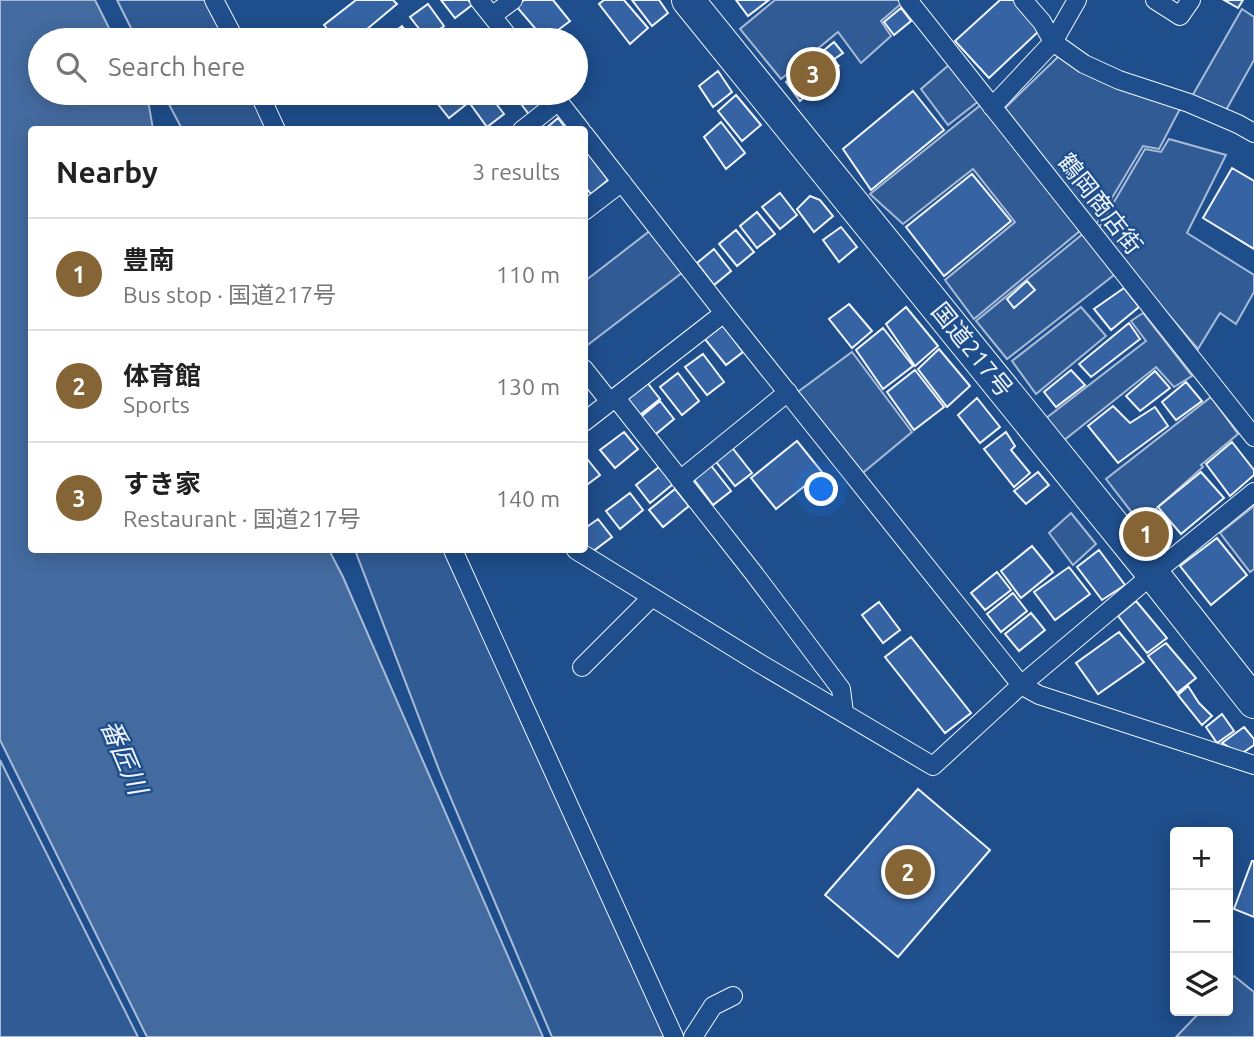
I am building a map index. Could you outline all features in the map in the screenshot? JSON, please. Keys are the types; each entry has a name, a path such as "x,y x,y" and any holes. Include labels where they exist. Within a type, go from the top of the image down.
{"highway":[{"name":"国道217号","path":"688,0 1254,702"}],"street":[{"path":"214,0 229,28"},
{"path":"479,0 502,28"},
{"path":"492,16 513,0"},
{"name":"鶴岡商店街","path":"908,0 1254,437"},
{"path":"1023,0 1042,22 1053,42 1084,64 1119,80 1189,103 1238,124 1254,134"},
{"path":"992,107 1053,42 1077,0"},
{"path":"1154,0 1181,16 1191,0"},
{"path":"265,105 274,126"},
{"path":"526,126 548,105"},
{"path":"562,105 578,126"},
{"path":"588,139 1021,685 1039,695 1254,765"},
{"path":"588,209 622,182"},
{"path":"588,419 724,313"},
{"path":"588,373 680,480 841,689 844,713"},
{"path":"680,480 788,393"},
{"path":"581,553 933,766 1021,685 1254,492"},
{"path":"454,553 674,1037"},
{"path":"582,667 652,597"},
{"path":"693,1037 713,1006 733,996"}],"shaded area":[{"path":"117,0 207,0 220,28 131,28"},
{"path":"775,0 899,0 902,3 881,21 891,36 861,63 838,32 781,79 740,29"},
{"path":"1242,9 1254,17 1254,60 1225,112 1191,98"},
{"path":"1061,54 1181,107 1159,149 1143,146 1094,228 1003,110"},
{"path":"950,64 980,100 948,125 921,89"},
{"path":"982,104 1081,230 974,319 945,280 1015,222 973,169 903,224 870,194"},
{"path":"169,105 256,105 266,126 180,126"},
{"path":"1169,139 1226,155 1187,233 1254,275 1254,292 1236,324 1220,313 1198,349 1097,231 1145,149 1161,152"},
{"path":"651,230 683,272 588,345 588,279"},
{"path":"1084,233 1114,275 1007,359 976,321"},
{"path":"1081,307 1106,336 1036,394 1012,361"},
{"path":"1143,313 1192,376 1174,387 1156,367 1063,441 1045,419 1146,341 1131,321"},
{"path":"852,352 912,432 859,476 795,394"},
{"path":"1211,397 1238,434 1140,523 1106,479"},
{"path":"1254,506 1254,569 1250,572 1220,533"},
{"path":"1071,513 1096,544 1073,565 1049,533"},
{"path":"356,553 453,553 665,1037 552,1037 441,775"},
{"path":"0,760 138,1037 0,1037"},
{"path":"1233,977 1254,992 1254,1037 1176,1037 1196,1016 1233,1016"}],"water":[{"name":"番匠川","path":"0,0 95,0 109,28 28,28 28,105 148,105 152,126 28,126 28,553 331,553 543,1037 147,1037 0,740"}],"building":[{"path":"356,0 393,0 397,4 368,28 326,28 324,25"},
{"path":"441,0 468,0 472,5 455,18"},
{"path":"524,0 553,0 570,21 561,28 535,28 516,6"},
{"path":"604,0 624,0 648,28 630,44 599,4"},
{"path":"632,0 659,0 668,13 652,26"},
{"path":"736,0 769,0 748,16"},
{"path":"1000,0 1014,0 1041,29 989,78 955,41"},
{"path":"1224,0 1243,0 1238,8"},
{"path":"428,4 444,26 418,28 410,17"},
{"path":"901,8 911,21 894,35 884,22"},
{"path":"834,42 843,53 833,60 839,66 800,101 786,82"},
{"path":"718,71 732,92 713,107 699,86"},
{"path":"913,91 944,130 871,190 843,149"},
{"path":"736,95 761,125 742,141 718,111"},
{"path":"439,105 465,105 449,118"},
{"path":"471,105 497,105 504,114 486,126"},
{"path":"522,105 547,105 531,117"},
{"path":"558,118 564,126 549,126"},
{"path":"721,122 745,153 726,169 704,137"},
{"path":"588,153 608,180 591,194 588,190"},
{"path":"1232,168 1254,181 1254,249 1203,218"},
{"path":"972,174 1011,221 944,276 906,227"},
{"path":"780,193 797,215 780,229 762,207"},
{"path":"810,196 820,200 833,216 814,232 797,209"},
{"path":"757,212 775,234 757,248 740,226"},
{"path":"841,227 857,247 839,262 823,240"},
{"path":"736,230 754,252 737,266 719,244"},
{"path":"714,249 731,271 714,285 697,263"},
{"path":"1027,281 1035,290 1014,308 1007,299"},
{"path":"1124,288 1139,307 1111,330 1094,309"},
{"path":"849,304 872,331 852,348 829,319"},
{"path":"906,307 938,346 915,366 886,324"},
{"path":"1129,323 1140,339 1091,377 1079,364"},
{"path":"722,324 743,352 726,365 704,338"},
{"path":"883,328 913,366 883,389 856,350"},
{"path":"939,349 970,386 947,407 918,369"},
{"path":"703,354 724,382 707,395 685,367"},
{"path":"915,370 944,407 914,430 887,392"},
{"path":"1071,370 1085,385 1056,407 1044,392"},
{"path":"1155,371 1170,388 1140,411 1126,396"},
{"path":"678,373 699,401 682,415 660,387"},
{"path":"646,381 660,399 636,418 622,400"},
{"path":"1186,382 1202,401 1176,420 1162,402"},
{"path":"977,398 1000,427 980,443 958,415"},
{"path":"660,401 674,419 651,438 637,420"},
{"path":"1113,406 1130,423 1155,407 1168,426 1118,463 1088,426"},
{"path":"624,432 638,449 615,468 600,450"},
{"path":"1006,432 1015,446 1011,450 1030,473 1014,487 984,449"},
{"path":"797,441 822,472 776,509 751,478"},
{"path":"1232,442 1254,470 1254,475 1230,496 1206,464"},
{"path":"730,445 752,473 735,486 713,458"},
{"path":"588,460 600,475 588,484"},
{"path":"709,463 731,491 713,505 692,477"},
{"path":"659,467 673,484 650,503 636,485"},
{"path":"1038,472 1049,485 1026,504 1014,491"},
{"path":"1201,472 1224,498 1181,534 1158,507"},
{"path":"675,489 689,506 663,527 649,510"},
{"path":"630,493 643,510 620,529 606,511"},
{"path":"598,519 612,537 588,555 586,553 588,526"},
{"path":"1217,538 1247,575 1211,605 1180,566"},
{"path":"1032,546 1053,572 1021,598 1001,571"},
{"path":"1099,550 1125,585 1102,600 1077,567"},
{"path":"1069,567 1090,594 1055,620 1034,592"},
{"path":"997,572 1011,590 985,610 971,593"},
{"path":"1013,593 1027,611 1001,632 987,614"},
{"path":"1136,601 1167,638 1147,653 1118,616"},
{"path":"879,602 900,630 883,643 862,615"},
{"path":"1031,613 1045,630 1019,651 1005,634"},
{"path":"1119,632 1144,662 1098,694 1076,663"},
{"path":"911,637 971,713 945,733 885,657"},
{"path":"1166,643 1196,678 1177,693 1148,656"},
{"path":"1188,686 1212,716 1202,725 1178,695"},
{"path":"1222,714 1234,731 1217,743 1206,727"},
{"path":"1244,727 1254,739 1254,745 1241,754 1222,743"},
{"path":"918,789 990,850 898,957 825,895"},
{"path":"1254,861 1254,917 1234,909"}],"place":[{"name":"すき家","path":"813,74"},
{"name":"豊南","path":"1146,534"},
{"name":"体育館","path":"908,872"}]}
